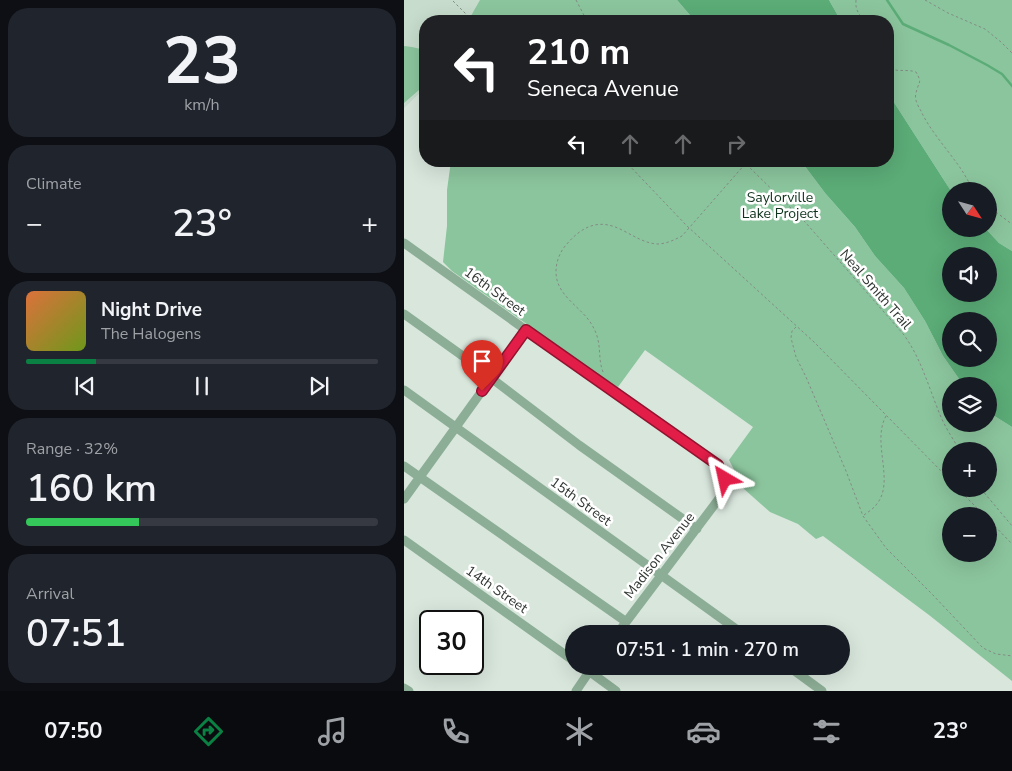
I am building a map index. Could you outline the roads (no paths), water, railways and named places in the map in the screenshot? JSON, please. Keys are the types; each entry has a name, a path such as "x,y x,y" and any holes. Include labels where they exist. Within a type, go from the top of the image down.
{"street":[{"name":"16th Street","path":"404,243 718,465"},
{"path":"404,314 492,377 495,382 579,445 697,529"},
{"path":"404,499 526,330"},
{"name":"15th Street","path":"404,390 730,625"},
{"name":"Madison Avenue","path":"623,625 723,494 726,485 725,479 718,465"},
{"path":"404,466 625,622"},
{"name":"14th Street","path":"404,540 565,655"},
{"path":"576,691 584,675"},
{"path":"597,675 616,691"},
{"path":"800,675 822,691"},
{"path":"404,688 409,691"}],"waterway":[{"path":"887,0 903,24 987,65 1002,74 1013,87"}],"park label":[{"name":"Saylorville Lake Project","path":"780,206"}]}
